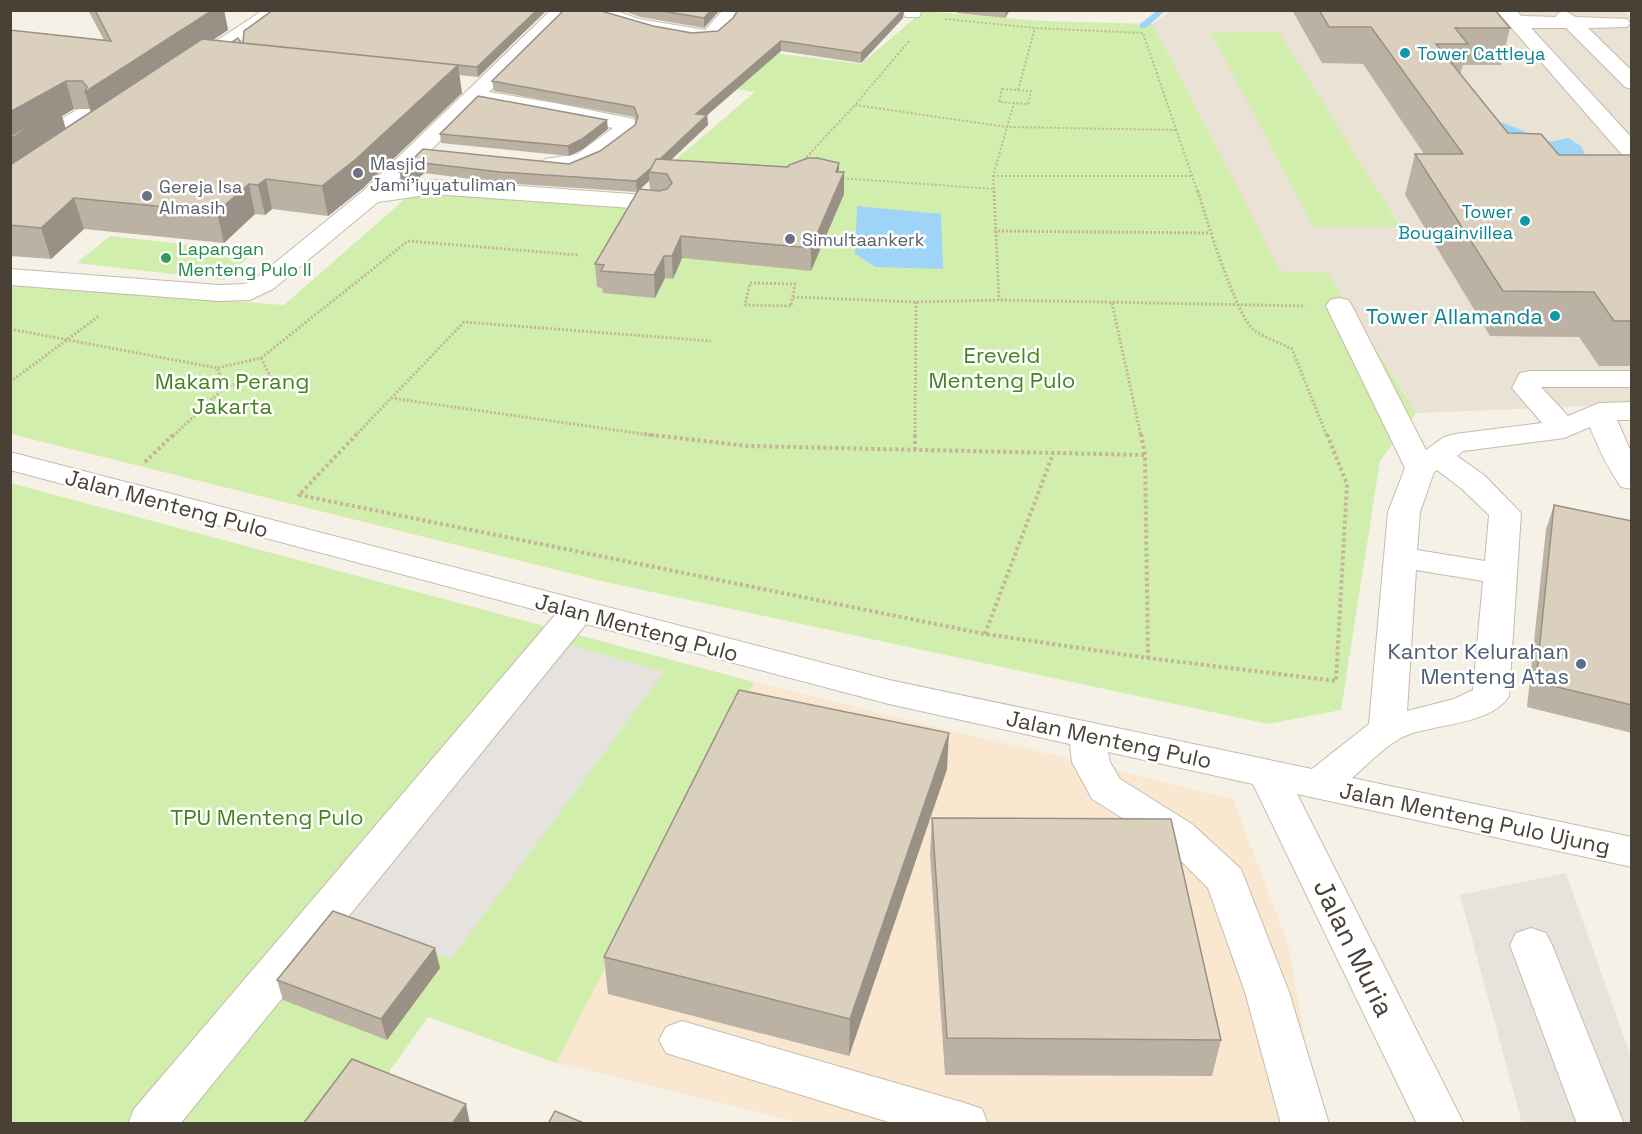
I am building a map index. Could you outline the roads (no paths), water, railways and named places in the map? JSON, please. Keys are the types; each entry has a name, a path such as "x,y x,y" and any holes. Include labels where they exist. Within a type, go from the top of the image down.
{"street":[{"path":"259,10 172,71 204,58 276,10"},
{"path":"10,277 219,294 250,292 264,284 371,196 418,150 473,88 562,10"},
{"path":"594,10 635,24 706,36 712,34 734,10"},
{"path":"1510,21 1563,15 1617,20"},
{"path":"1563,15 1632,83"},
{"path":"1510,21 1632,152"},
{"path":"204,58 234,61"},
{"path":"10,159 150,76"},
{"path":"473,88 626,124 626,128 582,162 569,165 534,162"},
{"path":"98,130 146,97"},
{"path":"418,150 441,152"},
{"path":"371,196 434,187 660,204"},
{"path":"1339,306 1429,462 1473,482 1505,513 1491,696 1466,708 1387,729 1404,512 1429,462 1455,443 1564,429 1599,412 1632,411"},
{"path":"1564,429 1526,388 1530,380 1632,379"},
{"path":"1599,412 1612,448 1632,480"},
{"name":"Jalan Menteng Pulo","path":"10,462 889,692 1267,773"},
{"path":"1400,557 1501,574"},
{"path":"151,1124 578,612"},
{"name":"Jalan Menteng Pulo Ujung","path":"1319,784 1387,729"},
{"path":"1087,735 1091,762 1106,789 1178,834 1226,880 1267,992 1305,1124"},
{"name":"Jalan Menteng Pulo Ujung","path":"1267,773 1632,852"},
{"name":"Jalan Muria","path":"1267,773 1441,1124"},
{"path":"1531,945 1601,1124"},
{"path":"682,1040 965,1124"}],"water":[{"path":"1489,119 1551,142 1568,138 1581,146 1585,154 1582,158 1566,161 1477,121"},
{"path":"857,206 941,214 943,269 875,267 855,254"}],"waterway":[{"path":"1143,26 1163,10"}],"place":[{"name":"Tower Cattleya","path":"1405,53"},
{"name":"Masjid Jami'iyyatuliman","path":"358,173"},
{"name":"Gereja Isa Almasih","path":"147,196"},
{"name":"Tower Bougainvillea","path":"1525,221"},
{"name":"Simultaankerk","path":"790,239"},
{"name":"Lapangan Menteng Pulo II","path":"166,258"},
{"name":"Tower Allamanda","path":"1555,316"},
{"name":"Kantor Kelurahan Menteng Atas","path":"1581,664"}],"park label":[{"name":"Ereveld Menteng Pulo","path":"1002,368"},
{"name":"Makam Perang Jakarta","path":"232,394"},
{"name":"TPU Menteng Pulo","path":"267,817"}]}
